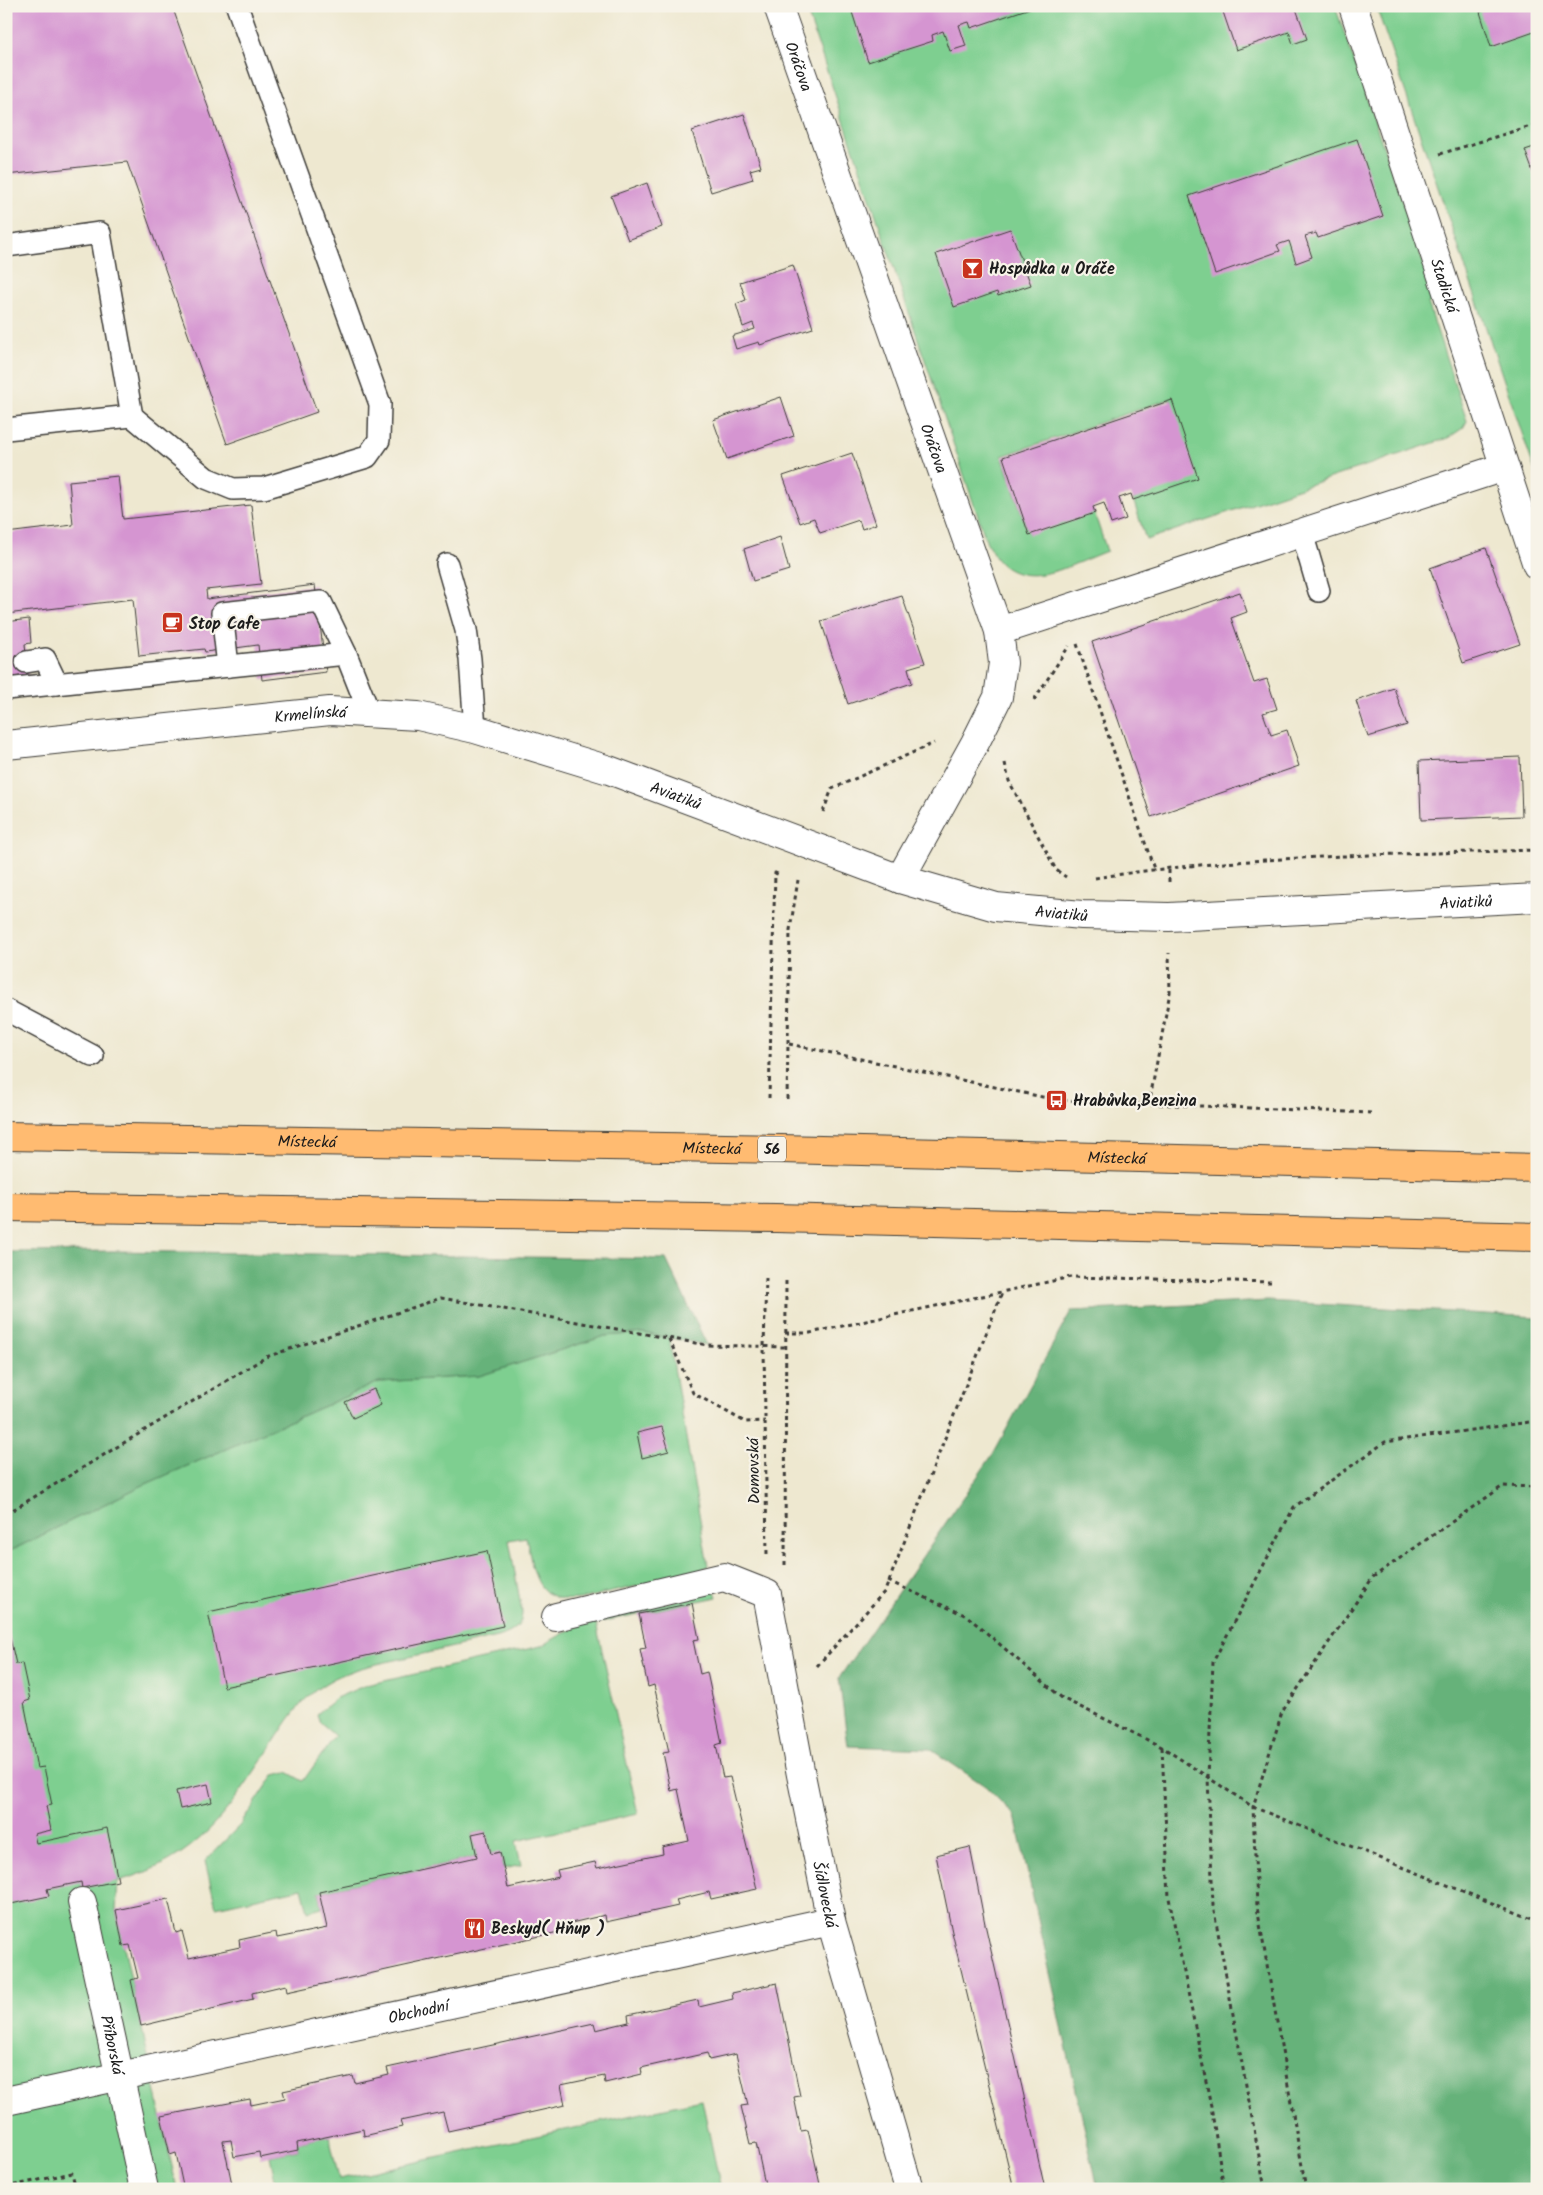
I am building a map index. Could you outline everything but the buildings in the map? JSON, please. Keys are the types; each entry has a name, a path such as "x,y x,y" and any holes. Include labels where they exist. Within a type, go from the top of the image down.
{"highway":[{"name":"Místecká","path":"6,1136 771,1149 1537,1168"},
{"path":"6,1207 776,1218 1537,1237"}],"street":[{"name":"Oráčova","path":"778,6 999,631 1003,663 998,697 975,743 900,879"},
{"name":"Stadická","path":"1353,6 1537,565"},
{"path":"999,631 1504,467"},
{"name":"Krmelínská","path":"6,746 330,711 369,712 418,716 475,729 609,770"},
{"name":"Aviatiků","path":"609,770 900,879 996,907 1082,916 1168,917 1537,898"},
{"path":"556,1617 724,1577 767,1594"},
{"name":"Šídlovecká","path":"767,1594 786,1699 831,1921 909,2189"},
{"name":"Příborská","path":"82,1902 144,2189"},
{"name":"Obchodní","path":"6,2102 831,1921"}],"lane":[{"path":"6,246 100,233 132,416 206,478 232,489 264,488 367,457 379,440 380,404 238,6"},
{"path":"6,429 132,416"},
{"path":"1302,533 1319,591"},
{"path":"446,564 466,630 475,729"},
{"path":"228,666 222,612 321,602 346,654 369,712"},
{"path":"6,689 346,654"},
{"path":"26,662 45,659 57,684"},
{"path":"6,1010 93,1056"}],"path":[{"path":"1405,165 1537,124"},
{"path":"1029,709 1075,638 1154,869"},
{"path":"787,1099 790,930 798,880 832,789 952,735 975,743"},
{"path":"1004,756 1009,781 1056,870 1073,881"},
{"path":"1091,878 1169,867 1266,859 1537,850"},
{"path":"1149,1104 1170,992 1169,867"},
{"path":"769,1098 775,873 783,875"},
{"path":"790,878 798,880"},
{"path":"789,1044 1057,1100 1371,1113"},
{"path":"785,1333 810,1333 1071,1277 1272,1282"},
{"name":"Domovská","path":"766,1278 764,1347 767,1594"},
{"path":"767,1594 785,1582 786,1280"},
{"path":"786,1699 885,1591 1003,1292"},
{"path":"6,1514 266,1357 441,1298 707,1345 785,1347"},
{"path":"669,1338 693,1393 745,1422 765,1421"},
{"path":"1265,2189 1213,1905 1208,1777 1213,1662 1294,1506 1385,1442 1537,1421"},
{"path":"1306,2189 1256,1908 1253,1807 1282,1712 1373,1577 1503,1486 1537,1487"},
{"path":"888,1581 967,1616 1062,1698 1162,1747 1253,1807 1537,1920"},
{"path":"1162,1747 1169,1898 1211,2106 1224,2189"},
{"path":"6,2187 72,2173 76,2189"}],"green space":[{"path":"805,6 1335,6 1436,300 1428,303 1467,421 1463,428 1448,438 1146,540 1133,499 1197,477 1170,399 1002,456 1029,534 1094,512 1107,551 1053,572 1025,574 1012,571 998,561 987,543"},
{"path":"1376,6 1537,6 1537,477"},
{"path":"113,1251 666,1259 707,1345 643,1333 605,1336 479,1376 379,1382 139,1487 6,1553 6,1252"},
{"path":"1268,1301 1537,1317 1537,2189 1098,2189 1015,1816 985,1786 930,1749 848,1746 839,1678 993,1454 1071,1311"},
{"path":"643,1333 669,1338 708,1566 695,1573 580,1599 565,1599 554,1597 539,1584 531,1563 526,1537 509,1540 522,1612 522,1618 515,1629 497,1637 354,1670 326,1683 309,1696 289,1719 241,1791 209,1830 191,1846 170,1860 146,1872 118,1881 116,1910 177,2189 6,2189 6,1553 139,1487 379,1382 479,1376 605,1336"},
{"path":"715,1591 717,1597 596,1623 638,1814 516,1841 521,1865 504,1869 500,1853 491,1854 486,1831 472,1834 477,1857 319,1892 322,1907 308,1911 302,1888 216,1907 205,1861 241,1824 274,1775 287,1772 303,1781 335,1736 320,1723 317,1714 336,1698 366,1685 541,1646 584,1622"},
{"path":"702,2100 721,2189 277,2189 270,2156 298,2150 297,2143 329,2136 339,2179"}],"place":[{"name":"Hospůdka u Oráče","path":"973,268"},
{"name":"Stop Cafe","path":"173,623"},
{"name":"Hrabůvka,Benzina","path":"1057,1100"},
{"name":"Beskyd( Hňup )","path":"475,1928"}]}
